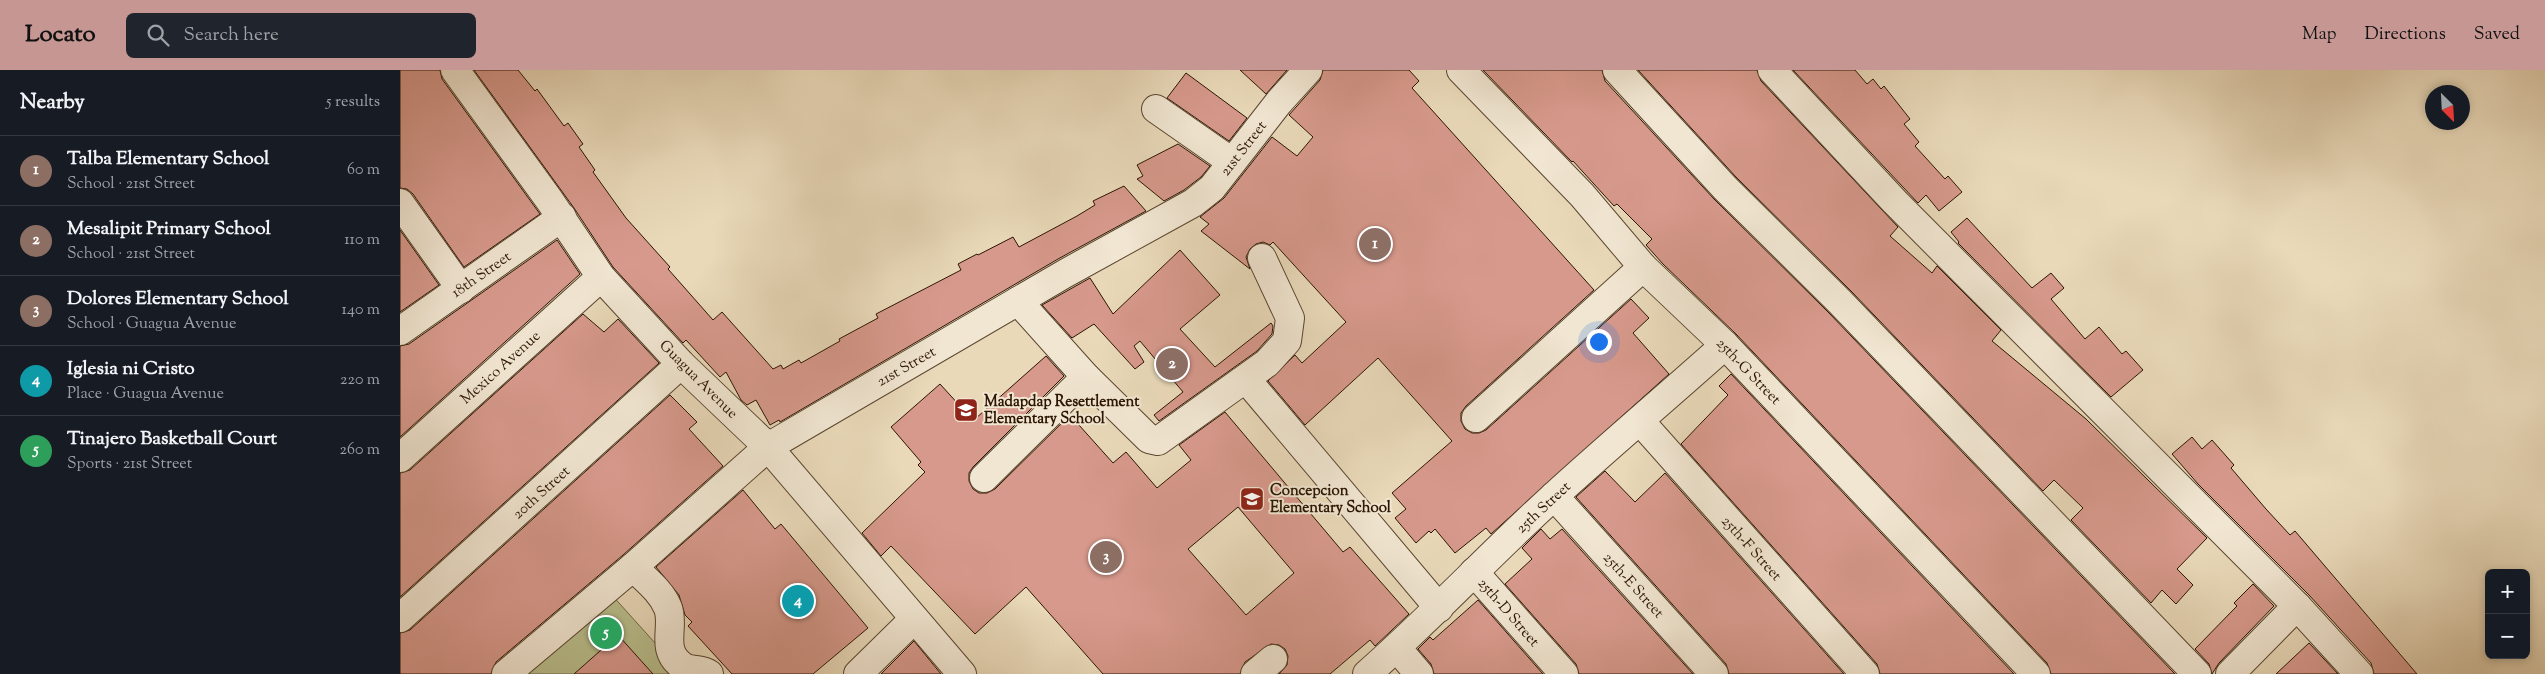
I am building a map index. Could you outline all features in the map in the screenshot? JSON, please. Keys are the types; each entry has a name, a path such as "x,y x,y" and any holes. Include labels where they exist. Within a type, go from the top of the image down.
{"street":[{"name":"Guagua Avenue","path":"455,70 562,217 600,276 681,364 768,447 962,674"},
{"name":"21st Street","path":"510,673 768,447 1018,301 1193,203 1212,188 1278,102 1308,70"},
{"name":"25th-G Street","path":"1461,70 1582,194 1643,267 1725,345 2036,674"},
{"path":"1617,70 1725,188 1840,302 2197,674"},
{"path":"1772,70 1895,202 2297,606 2359,674"},
{"path":"1156,109 1232,162"},
{"path":"400,203 461,289"},
{"name":"18th Street","path":"400,330 562,217"},
{"path":"1018,301 1086,377 1149,439 1158,441 1267,363 1287,341 1290,318 1262,258"},
{"path":"1476,418 1643,267"},
{"name":"Mexico Avenue","path":"400,458 600,276"},
{"name":"25th Street","path":"1367,674 1439,608 1554,496 1725,345"},
{"name":"20th Street","path":"400,618 681,364"},
{"path":"984,478 1086,377"},
{"path":"1246,379 1439,608"},
{"name":"25th-F Street","path":"1640,421 1865,674"},
{"name":"25th-E Street","path":"1554,496 1714,674"},
{"path":"633,567 661,594 668,608 670,615 669,645 676,660 688,669 705,671 709,674"},
{"name":"25th-D Street","path":"1474,572 1564,674"},
{"path":"2230,674 2297,606"},
{"path":"858,674 914,620"},
{"path":"1396,648 1419,674"}],"green space":[{"path":"610,593 683,674 523,674"}],"building":[{"path":"400,70 440,70 442,79 540,214 464,267 413,194 407,189 400,188"},
{"path":"474,70 518,70 535,91 537,89 564,126 568,123 583,144 579,147 595,170 593,172 626,218 670,267 668,269 713,320 722,312 773,369 781,365 783,369 799,360 801,363 840,341 839,339 878,318 876,314 961,270 958,264 977,254 1013,237 1019,247 1095,205 1093,201 1124,186 1146,211 1058,259 780,422 779,420 770,425 756,400 747,405 741,400 726,372 720,377 686,340 683,343 613,267 574,208"},
{"path":"1240,70 1287,70 1266,94"},
{"path":"1323,70 1409,70 1419,81 1412,88 1594,290 1466,406 1461,413 1461,421 1465,429 1472,433 1486,430 1631,299 1649,318 1633,333 1669,374 1491,534 1486,528 1455,553 1435,529 1431,533 1429,531 1416,543 1395,518 1406,509 1392,493 1452,441 1378,358 1305,425 1268,381 1295,355 1302,363 1346,322 1273,242 1270,245 1263,242 1256,244 1250,249 1246,257 1250,269 1201,231 1209,224 1200,217 1224,198 1272,137 1297,156 1313,137 1289,115 1320,80"},
{"path":"1483,70 1602,70 1605,81 1714,199 1829,313 2175,674 2051,674 2047,663 1736,334 1663,264 1646,245 1652,239 1617,204 1614,206 1573,161"},
{"path":"1638,70 1757,70 1761,81 1898,227 1890,236 1932,273 1937,266 2001,330 1992,341 2086,419 2207,538 2177,569 2193,585 2176,604 2162,590 2151,603 2071,520 2083,508 2054,480 2043,491 1851,291 1736,177"},
{"path":"1793,70 1855,70 1867,84 1873,79 1881,89 1884,86 1910,119 1904,124 1919,142 1915,146 1945,179 1948,176 1962,192 1939,211 1926,195 1918,203"},
{"path":"1186,73 1247,118 1229,141 1167,98"},
{"path":"1178,144 1210,166 1201,177 1184,190 1164,201 1137,179 1143,176 1137,165"},
{"path":"1967,218 2032,288 2051,273 2064,288 2051,299 2085,339 2099,327 2122,354 2126,351 2143,370 2111,397 1958,243 1951,232"},
{"path":"400,230 439,285 400,312"},
{"path":"557,240 580,274 400,437 400,346 409,344"},
{"path":"1180,250 1220,295 1180,329 1215,367 1271,323 1273,326 1272,334 1257,351 1159,421 1154,415 1183,392 1140,341 1134,346 1144,362 1135,369 1094,324 1072,338 1042,305 1090,278 1113,314"},
{"path":"583,314 604,332 618,319 659,363 400,597 400,473 410,470"},
{"path":"1046,356 1064,376 969,473 969,481 973,489 979,493 987,493 995,489 1070,415 1113,463 1126,452 1157,488 1191,460 1179,445 1225,412 1343,552 1350,547 1409,614 1375,646 1370,640 1330,674 1279,674 1287,665 1288,656 1285,649 1279,645 1271,644 1245,662 1240,674 1103,674 1026,587 975,634 891,546 881,556 862,533 925,472 918,465 921,462 891,427 940,384 971,418 973,416 975,419","holes":["1238,507 1294,573 1246,615 1188,549"]},
{"path":"1731,374 2014,674 1880,674 1877,664 1681,444 1728,395 1719,386"},
{"path":"670,395 697,422 689,429 723,466 623,555 496,662 491,674 400,674 400,633 410,630"},
{"path":"2192,437 2202,449 2212,440 2234,465 2231,468 2266,509 2290,535 2295,531 2417,674 2374,674 2371,663 2309,595 2198,484 2172,454"},
{"path":"1605,471 1635,502 1665,473 1844,674 1729,674 1726,664 1576,497"},
{"path":"743,490 775,529 781,524 868,628 813,674 732,674 688,626 692,622 685,615 679,595 656,567"},
{"path":"1541,529 1550,539 1562,529 1693,674 1579,674 1576,664 1505,584 1532,559 1522,548"},
{"path":"2253,584 2274,606 2219,663 2212,674 2209,664 2195,649 2237,606 2234,603"},
{"path":"1478,600 1543,674 1434,674 1431,664 1418,649 1430,637 1433,640"},
{"path":"618,635 653,674 574,674"},
{"path":"914,641 941,674 881,674"},
{"path":"2309,643 2338,674 2276,674"}],"place":[{"name":"Talba Elementary School","path":"1375,244"},
{"name":"Mesalipit Primary School","path":"1172,364"},
{"name":"Madapdap Resettlement Elementary School","path":"966,410"},
{"name":"Concepcion Elementary School","path":"1252,499"},
{"name":"Dolores Elementary School","path":"1106,557"},
{"name":"Iglesia ni Cristo","path":"798,601"},
{"name":"Tinajero Basketball Court","path":"606,633"}]}
